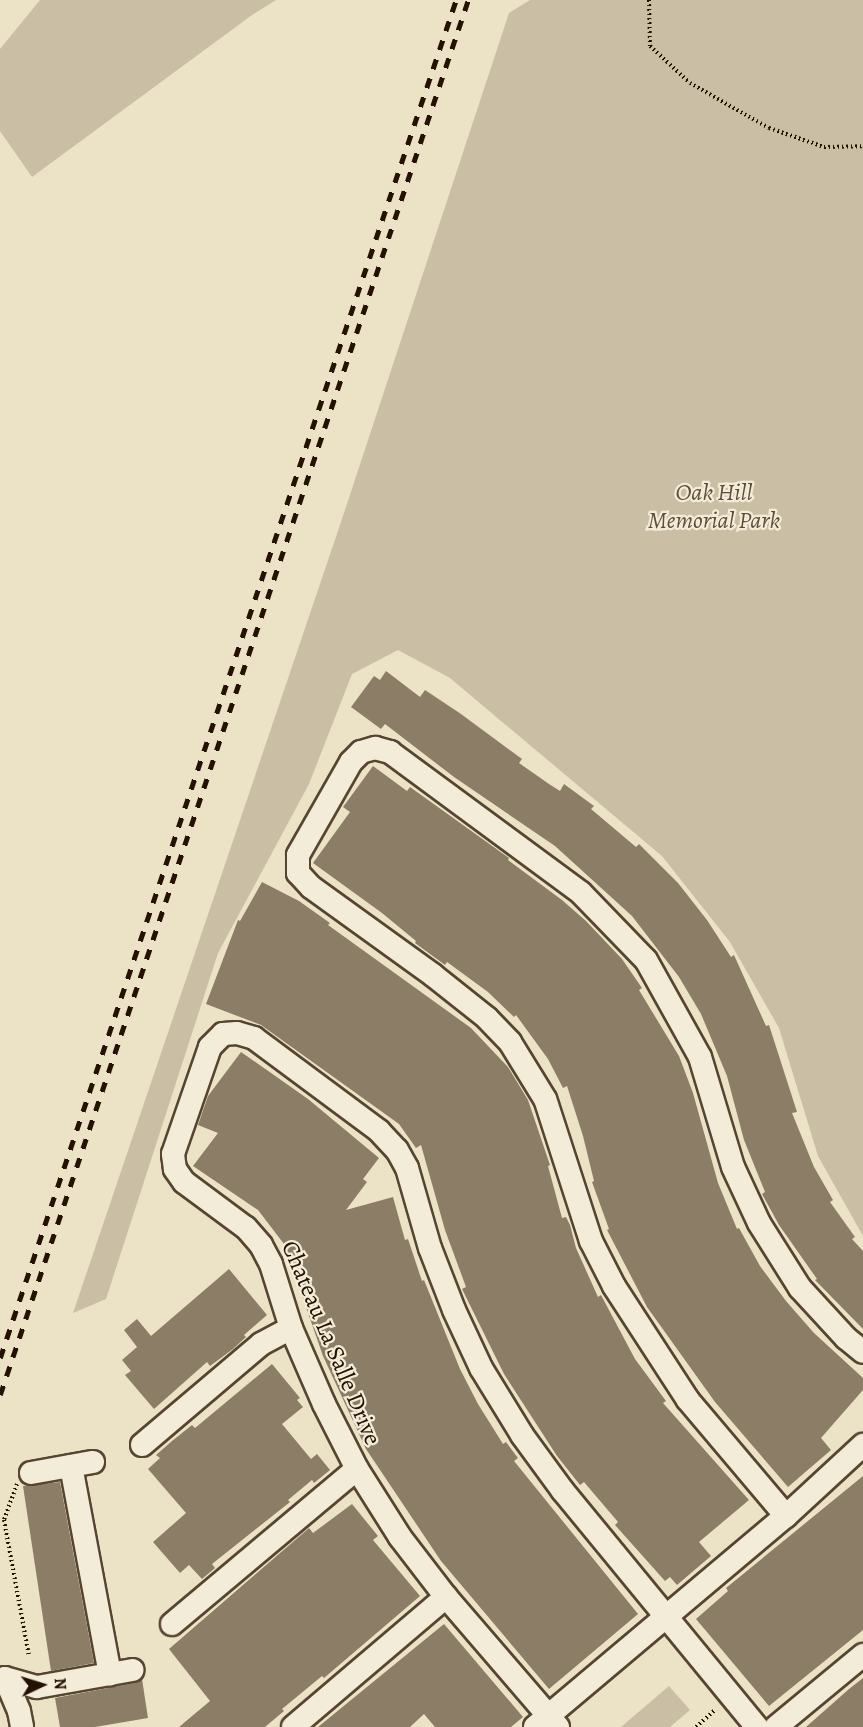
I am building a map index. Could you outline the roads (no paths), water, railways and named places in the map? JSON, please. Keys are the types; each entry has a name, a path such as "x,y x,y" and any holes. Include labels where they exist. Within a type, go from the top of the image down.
{"street":[{"path":"786,1516 688,1400 614,1286 591,1241 545,1099 510,1042 487,1018 433,975 311,887 298,873 298,855 351,762 361,752 375,748 390,752 581,893 646,960 700,1056 733,1167 759,1223 800,1288 846,1338 863,1352"},
{"name":"Chateau La Salle Drive","path":"547,1723 400,1537 357,1469 324,1404 291,1328 271,1264 261,1245 246,1228 184,1182 175,1169 173,1154 210,1047 223,1034 237,1033 254,1038 379,1131 397,1150 407,1168 430,1248 454,1310 481,1368 522,1435 563,1491 757,1727"},
{"path":"142,1445 261,1344 291,1328"},
{"path":"547,1723 666,1616 786,1516 863,1445"},
{"path":"31,1473 82,1464 110,1674"},
{"path":"172,1624 357,1469"},
{"path":"293,1727 446,1597"},
{"path":"776,1727 863,1655"},
{"path":"22,1727 19,1710 4,1678 37,1688 132,1670"}],"railway":[{"path":"0,1358 456,0"},
{"path":"0,1395 468,0"}],"park label":[{"name":"Oak Hill Memorial Park","path":"714,507"}]}
